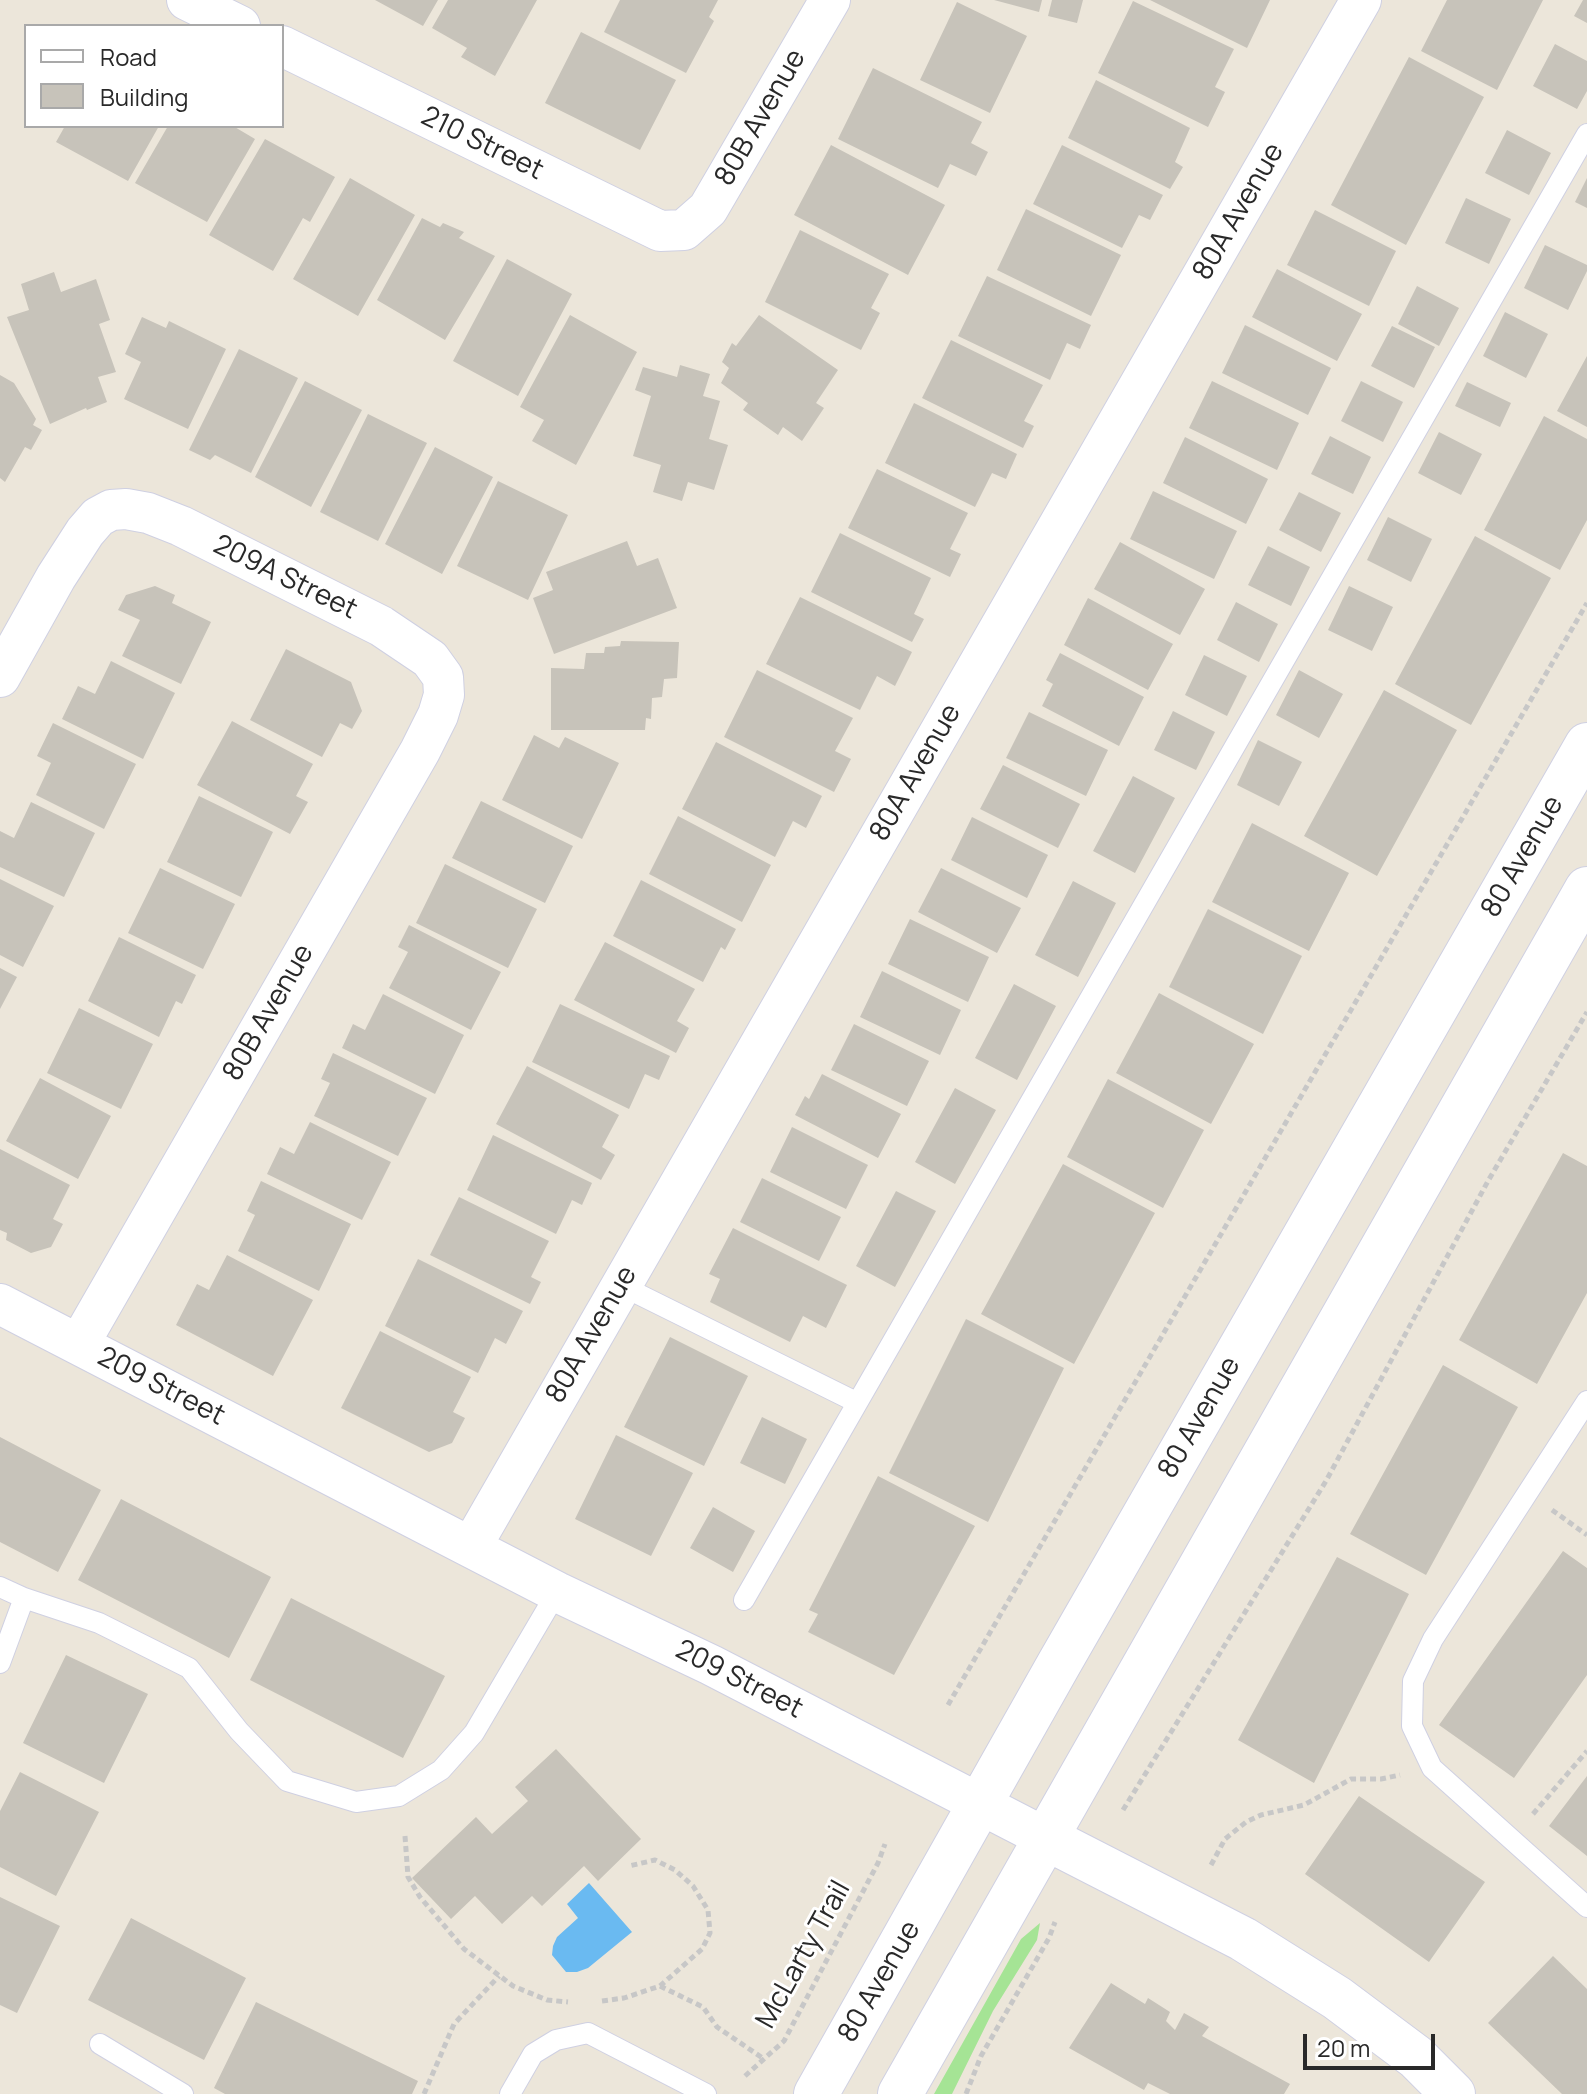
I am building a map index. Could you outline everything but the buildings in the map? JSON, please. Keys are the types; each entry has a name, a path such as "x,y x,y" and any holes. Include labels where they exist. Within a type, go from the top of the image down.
{"main road":[{"name":"80 Avenue","path":"816,2094 1060,1662 1587,745"},
{"path":"900,2094 1587,889"},
{"name":"209 Street","path":"1044,1837 1243,1939 1337,1998 1416,2057 1453,2094"}],"street":[{"path":"187,0 236,24"},
{"name":"80B Avenue","path":"684,230 708,209 830,0"},
{"name":"80A Avenue","path":"471,1547 1361,0"},
{"name":"210 Street","path":"284,47 660,231 684,230"},
{"name":"209A Street","path":"0,677 85,532 98,517 111,510 126,509 148,513 181,526 381,626 430,659 443,677"},
{"name":"80B Avenue","path":"79,1344 420,751 438,715 444,695 443,677"},
{"name":"209 Street","path":"0,1304 557,1592 711,1665 1044,1837"}],"lane":[{"path":"744,1600 1587,134"},
{"path":"620,1285 856,1402"},
{"path":"1587,1401 1433,1639 1413,1681 1412,1726 1432,1768 1587,1907"},
{"path":"0,1587 99,1623 189,1668 239,1731 287,1781 356,1802 399,1796 441,1770 474,1733 557,1592"},
{"path":"0,1663 24,1598"},
{"path":"510,2094 533,2054 556,2040 588,2033 706,2094"},
{"path":"100,2044 183,2094"}],"path":[{"path":"948,1705 1587,603"},
{"path":"1123,1810 1326,1481 1488,1181 1587,1012"},
{"path":"1511,1839 1587,1751"},
{"path":"1211,1865 1225,1839 1253,1819 1304,1805 1351,1779 1381,1779 1432,1768"},
{"path":"405,1836 408,1877 420,1897 464,1949 513,1986 547,2000 572,2002"},
{"name":"McLarty Trail","path":"745,2076 784,2041 878,1863 885,1844"},
{"path":"598,2002 624,1998 660,1986 702,1949 710,1933 708,1910 693,1886 675,1870 655,1860 629,1866"},
{"path":"966,2094 981,2056 1049,1938 1055,1922"},
{"path":"424,2094 454,2024 499,1976"},
{"path":"660,1986 703,2007 717,2027 764,2059"}],"green space":[{"path":"1040,1923 1037,1940 993,2011 952,2094 934,2094 1021,1939"}],"water":[{"path":"589,1883 632,1932 588,1968 566,1972 552,1955 553,1946 557,1937 578,1918 567,1904"}]}
